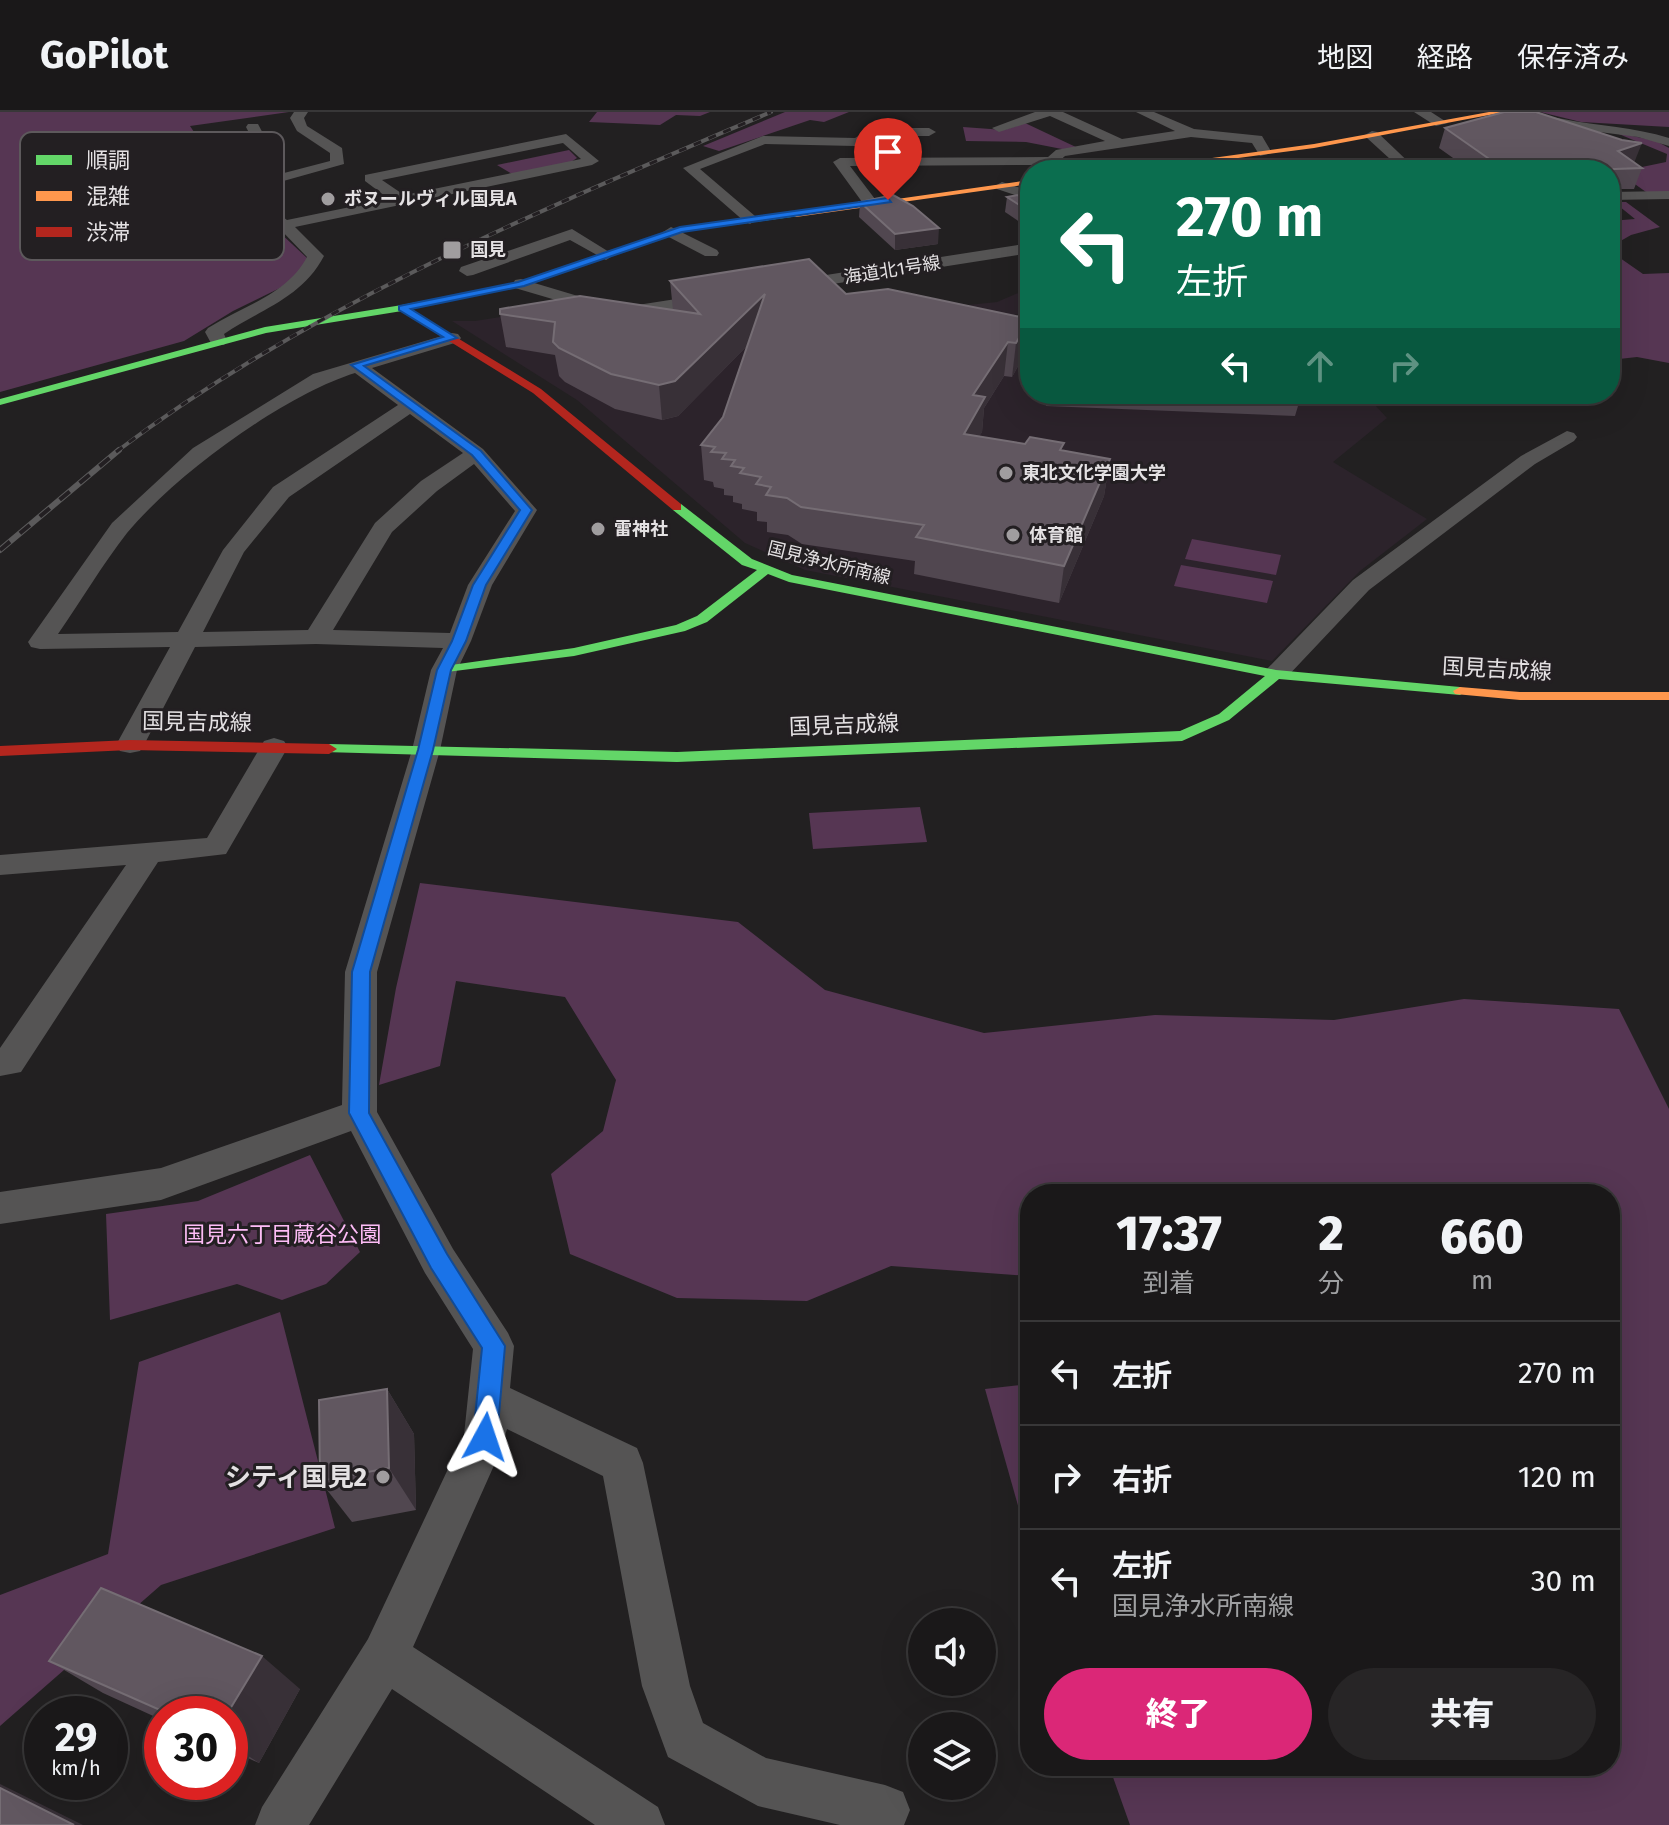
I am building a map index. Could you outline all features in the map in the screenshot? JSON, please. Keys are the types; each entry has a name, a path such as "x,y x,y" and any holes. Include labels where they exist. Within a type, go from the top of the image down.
{"street":[{"path":"284,177 337,164 337,151 302,128 297,118 301,112"},
{"path":"999,128 1050,112 1120,143"},
{"path":"1143,112 1191,133"},
{"path":"1421,112 1441,123"},
{"path":"1519,112 1561,123 1639,133 1669,142"},
{"path":"1209,160 1497,113 1593,143"},
{"path":"253,127 256,132"},
{"path":"750,219 690,168 763,140 855,142 867,139 871,132 929,132"},
{"path":"1054,160 1061,153 1191,133 1257,139 1265,153"},
{"path":"1372,135 1399,160"},
{"path":"284,225 592,161 566,138 370,178 401,200"},
{"path":"985,145 994,161"},
{"path":"870,203 840,162 994,161 1020,173"},
{"path":"0,402 218,341 521,284 671,232 1020,182"},
{"path":"1620,196 1669,195"},
{"path":"218,341 214,332 230,320 295,286 310,273 316,256 284,225"},
{"path":"671,232 711,253"},
{"path":"467,271 572,234 606,255"},
{"path":"941,240 967,278"},
{"name":"海道北1号線","path":"770,289 1020,250"},
{"path":"521,284 617,313 739,294"},
{"name":"国見浄水所南線","path":"402,308 537,391 727,549 765,570 814,583 1276,674"},
{"path":"452,338 320,378 200,452 120,528 40,642 316,637 452,656 574,652 680,628 702,619 765,570"},
{"path":"280,1825 385,1656 485,1437 494,1346 439,1261 359,1113 361,972 452,656 480,585 526,510 476,453 356,365"},
{"path":"130,745 234,550 281,492 409,406"},
{"path":"1276,674 1361,585 1528,460 1567,437"},
{"path":"316,637 383,528 429,486 476,453"},
{"name":"国見吉成線","path":"0,751 130,745 677,757 1182,736 1224,717 1276,674 1520,696 1669,696"},
{"path":"0,865 216,847 274,747"},
{"path":"0,1063 9,1062 149,853"},
{"path":"0,1208 161,1184 359,1113"},
{"path":"488,1399 622,1463 666,1686 685,1740 758,1781 885,1810"},
{"path":"385,1656 618,1819"}],"shaded area":[{"name":"東北文化学園大学","path":"1020,292 1020,314 994,319 990,335 1020,336 1020,404 1375,405 1387,418 1333,462 1427,519 1360,571 1272,661 805,570 745,543 577,400 452,321 475,321 552,309 607,318 997,302"}],"green space":[{"path":"0,112 289,112 190,126 194,132 20,132 20,260 284,260 284,236 307,258 301,273 282,287 233,311 184,341 0,392"},
{"path":"597,112 710,112 700,116 676,115 660,125 589,122"},
{"path":"785,112 849,112 824,122 810,120 719,151 703,146"},
{"path":"1540,112 1669,112 1669,127 1581,122"},
{"path":"1025,123 1078,148 1067,150 1026,142 966,141 963,127 1004,130"},
{"path":"1614,132 1656,141 1669,148 1669,192 1646,192 1620,172 1666,162 1667,154"},
{"path":"569,150 577,158 571,162 512,174 497,165"},
{"path":"1620,202 1626,202 1660,227 1620,241 1620,220 1635,219 1620,207"},
{"path":"1620,258 1643,274 1669,273 1669,363 1637,357 1620,359"},
{"path":"1192,539 1281,555 1276,575 1185,559"},
{"path":"1181,565 1273,581 1267,603 1174,586"},
{"path":"920,807 927,842 813,849 809,813"},
{"path":"420,883 738,922 825,990 984,1033 1155,1015 1334,1020 1464,999 1619,1009 1669,1109 1669,1825 1130,1825 1113,1776 1620,1776 1620,1184 1020,1184 1020,1275 891,1266 807,1301 677,1298 570,1254 551,1174 603,1131 616,1080 565,997 456,981 440,1066 379,1085 396,988"},
{"name":"国見六丁目蔵谷公園","path":"310,1155 360,1252 326,1284 282,1300 237,1284 110,1320 106,1214 198,1201"},
{"path":"280,1312 335,1528 161,1585 34,1696 24,1696 24,1705 0,1726 0,1595 108,1554 139,1362"},
{"path":"1020,1385 1020,1513 985,1389"}],"building":[{"path":"1504,112 1536,112 1622,140 1642,143 1618,151 1642,168 1620,169 1620,160 1491,160 1445,128"},
{"path":"893,195 913,206 939,228 895,234 860,202"},
{"path":"1020,195 1020,205 1007,197"},
{"path":"809,259 846,294 888,289 1020,317 1020,336 1016,343 1008,342 973,395 985,397 964,434 1025,444 1030,437 1064,443 1060,450 1110,459 1064,566 916,537 924,525 801,507 787,498 766,495 771,487 756,484 761,477 740,473 744,468 731,466 735,460 722,459 726,453 711,452 715,447 701,445 723,417 765,294 675,381 659,385 611,374 559,348 553,342 555,322 500,314 500,309 580,296 700,314 670,281"},
{"path":"387,1389 389,1468 320,1481 319,1400"},
{"path":"101,1588 262,1656 238,1696 144,1696 144,1703 49,1661"},
{"path":"0,1788 74,1825 0,1825"}],"railway":[{"path":"116,452 191,399 350,304 517,222 771,112"},
{"path":"0,550 119,450"}],"traffic: fast":[{"path":"0,402 265,330 402,308 521,284 680,230 796,214"},
{"path":"677,507 747,562 789,578 1276,674 1460,691"},
{"path":"444,670 574,652 680,628 702,619 765,570"},
{"path":"329,749 677,757 1182,736 1224,717 1276,674"}],"traffic: slow":[{"path":"1206,160 1314,146 1501,112"},
{"path":"796,214 1020,183"},
{"path":"1460,691 1520,696 1669,696"}],"traffic: jam":[{"path":"402,308 537,391 677,507"},
{"path":"0,751 130,745 329,749"}],"place":[{"name":"ボヌールヴィル国見A","path":"328,199"},
{"name":"国見","path":"452,250"},
{"name":"東北文化学園大学","path":"1006,473"},
{"name":"雷神社","path":"598,529"},
{"name":"体育館","path":"1013,535"},
{"name":"シティ国見2","path":"383,1477"}],"route":[{"path":"485,1437 494,1346 439,1261 359,1113 361,972 426,750 444,670 459,641 480,585 526,510 476,453 356,365 452,338 402,308 521,284 680,230 888,200"}]}
